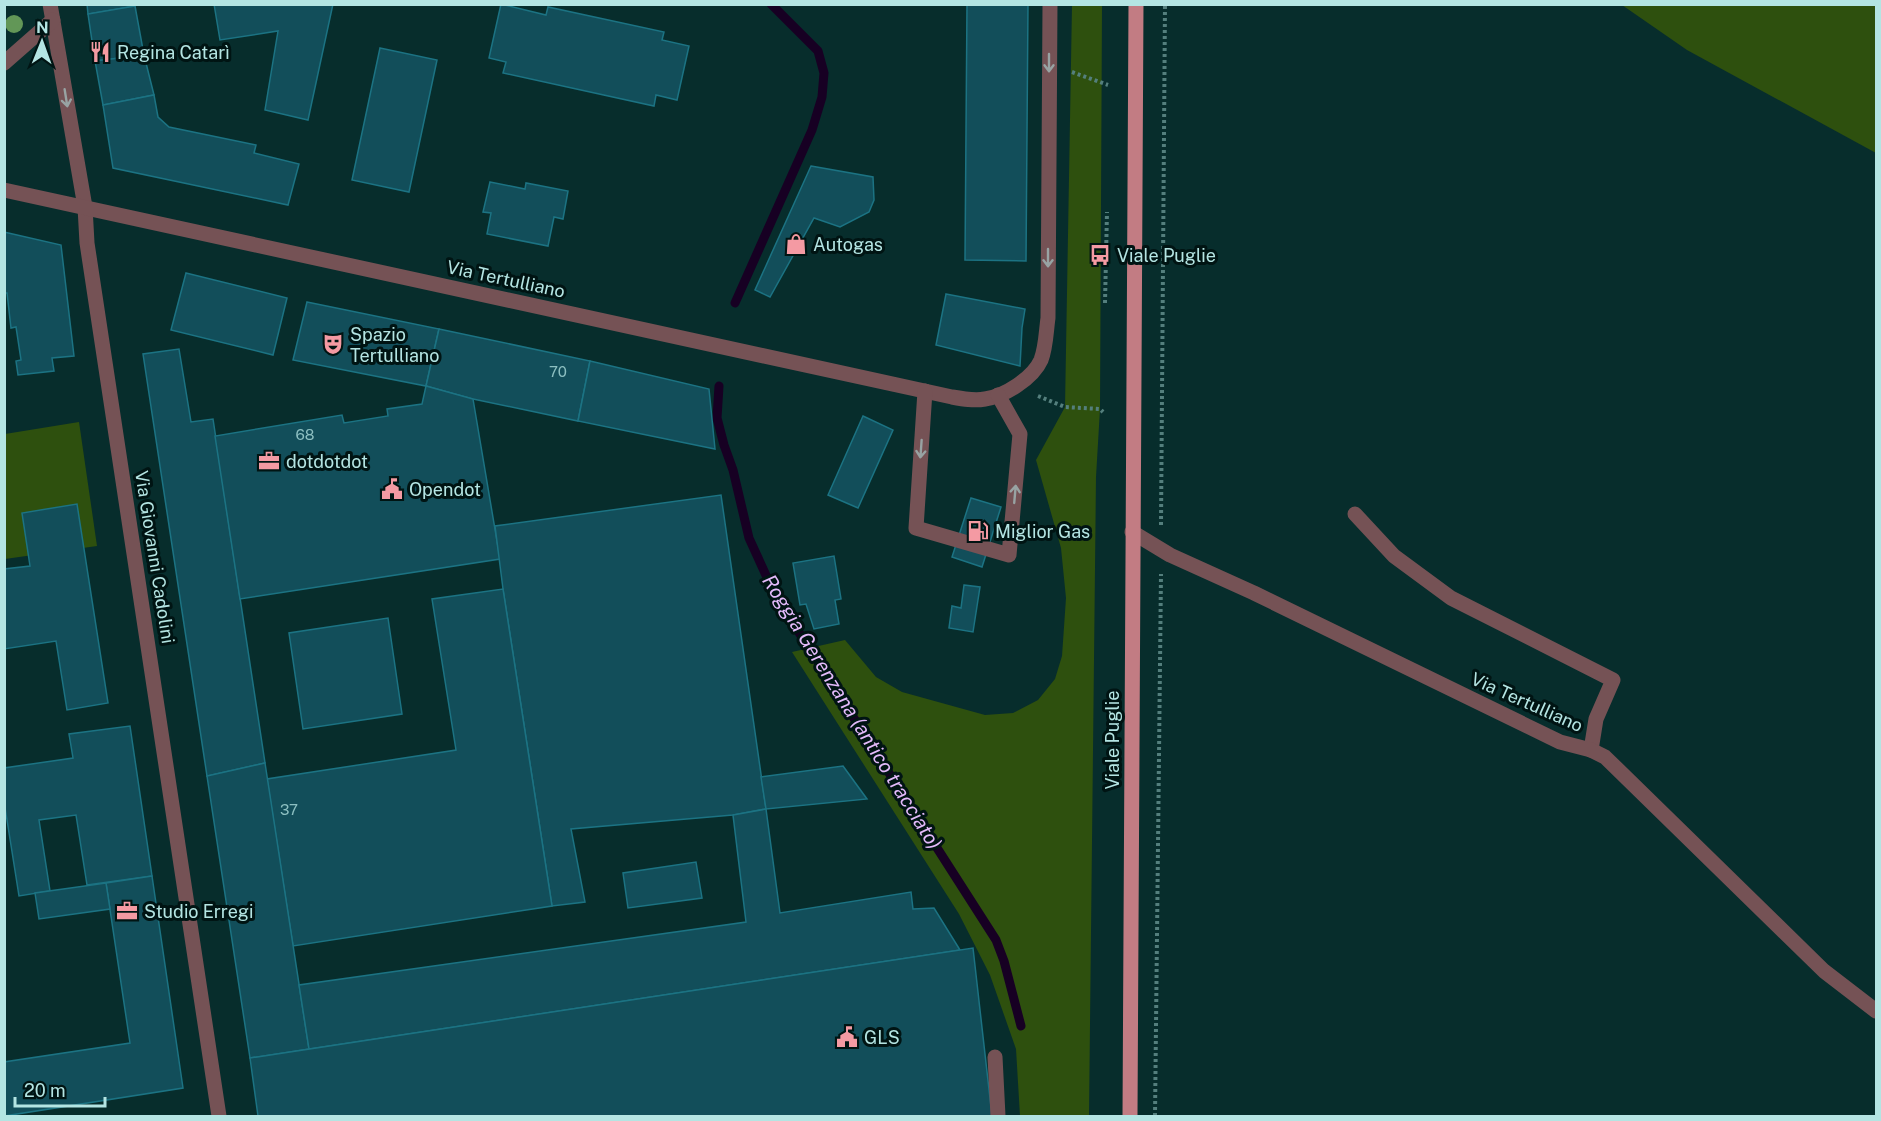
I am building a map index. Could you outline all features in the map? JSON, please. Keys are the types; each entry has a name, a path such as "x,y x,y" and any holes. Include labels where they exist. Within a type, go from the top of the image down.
{"main road":[{"name":"Viale Puglie","path":"1130,1116 1136,4"}],"street":[{"path":"926,391 916,528 1009,555 1020,434 998,395 1030,377 1040,361 1045,342 1048,318 1050,4"},
{"path":"4,63 51,12"},
{"name":"Via Giovanni Cadolini","path":"51,12 85,207 87,243 219,1116"},
{"name":"Via Tertulliano","path":"4,190 926,391 970,400 987,399 998,395"},
{"path":"1355,514 1394,556 1451,598 1613,680 1596,719 1590,750"},
{"name":"Via Tertulliano","path":"1132,532 1170,555 1254,593 1560,742 1590,750 1605,757 1824,971 1876,1011"},
{"path":"995,1057 998,1116"}],"path":[{"path":"1161,489 1165,4"},
{"path":"1071,72 1108,85"},
{"path":"1105,303 1107,212"},
{"path":"1065,407 1100,409 1103,412"},
{"path":"1155,1116 1161,585"}],"green space":[{"path":"1072,5 1102,5 1100,409 1096,477 1089,1116 1020,1116 1016,1049 990,975 959,914 792,652 845,640 876,677 902,692 985,715 1013,713 1038,700 1055,679 1062,656 1066,598 1061,548 1036,460 1065,407"},
{"path":"1622,5 1876,5 1876,153 1687,50"},
{"path":"79,422 97,546 5,559 5,434"}],"building":[{"path":"87,4 135,4 135,6 88,14"},
{"path":"214,4 333,4 308,120 265,110 278,31 220,40"},
{"path":"501,4 546,15 548,7 664,32 662,40 689,46 677,100 656,95 654,106 503,73 506,62 489,58"},
{"path":"967,4 1028,4 1026,261 965,260"},
{"path":"135,6 144,55 95,61 88,14"},
{"path":"380,48 437,60 409,192 352,180"},
{"path":"144,55 154,95 103,105 95,61"},
{"path":"154,95 158,117 169,127 256,145 254,153 299,164 288,205 113,168 103,105"},
{"path":"811,166 873,177 874,200 869,212 840,227 814,218 770,297 755,290"},
{"path":"490,182 525,189 526,183 568,191 563,219 554,217 548,246 487,234 491,213 483,212"},
{"path":"4,232 61,245 74,356 52,358 54,371 18,375 16,361 21,360 16,327 11,328 7,293 4,293"},
{"path":"186,273 287,298 273,355 171,330"},
{"path":"946,294 1025,309 1020,366 936,345"},
{"path":"307,302 439,329 426,386 293,360"},
{"path":"439,329 590,361 578,421 473,399 426,386"},
{"path":"179,349 191,422 213,419 265,763 207,776 143,354"},
{"path":"590,361 709,389 715,449 578,421"},
{"path":"426,386 473,399 500,559 240,599 215,436 342,415 344,423 388,416 387,409 422,404"},
{"path":"863,416 893,430 858,508 828,495"},
{"path":"721,495 766,809 733,815 571,829 585,902 552,906 495,526"},
{"path":"971,498 1001,507 982,567 952,557"},
{"path":"77,504 108,703 67,710 56,641 4,649 4,569 30,566 22,513"},
{"path":"834,556 841,599 835,600 839,624 814,629 806,604 800,605 793,563"},
{"path":"964,585 980,587 973,632 949,628 952,606 961,608"},
{"path":"503,589 552,906 293,946 267,779 456,750 432,599"},
{"path":"388,618 402,714 303,729 289,633"},
{"path":"130,726 152,876 87,885 76,815 39,820 50,891 19,896 4,801 4,768 73,758 69,734"},
{"path":"265,763 309,1049 250,1058 207,776"},
{"path":"843,766 867,799 766,809 761,777"},
{"path":"766,809 780,913 911,892 913,909 934,908 960,950 309,1049 299,985 746,922 733,815"},
{"path":"696,862 702,898 628,908 623,873"},
{"path":"152,876 183,1088 4,1116 4,1062 130,1043 106,883"},
{"path":"106,883 110,909 39,919 35,893"},
{"path":"973,948 992,1116 258,1116 250,1058"}],"waterway":[{"name":"Roggia Gerenzana (antico tracciato)","path":"735,303 812,130 822,97 824,73 818,51 771,4"},
{"name":"Roggia Gerenzana (antico tracciato)","path":"719,386 717,418 724,445 733,470 749,538 775,595 996,940 1004,961 1021,1026"}],"place":[{"name":"Regina Catarì","path":"100,52"},
{"name":"Autogas","path":"796,244"},
{"name":"Viale Puglie","path":"1100,255"},
{"name":"Spazio Tertulliano","path":"333,344"},
{"name":"dotdotdot","path":"269,461"},
{"name":"Opendot","path":"392,489"},
{"name":"Miglior Gas","path":"978,531"},
{"name":"Studio Erregi","path":"127,911"},
{"name":"GLS","path":"847,1037"}]}
